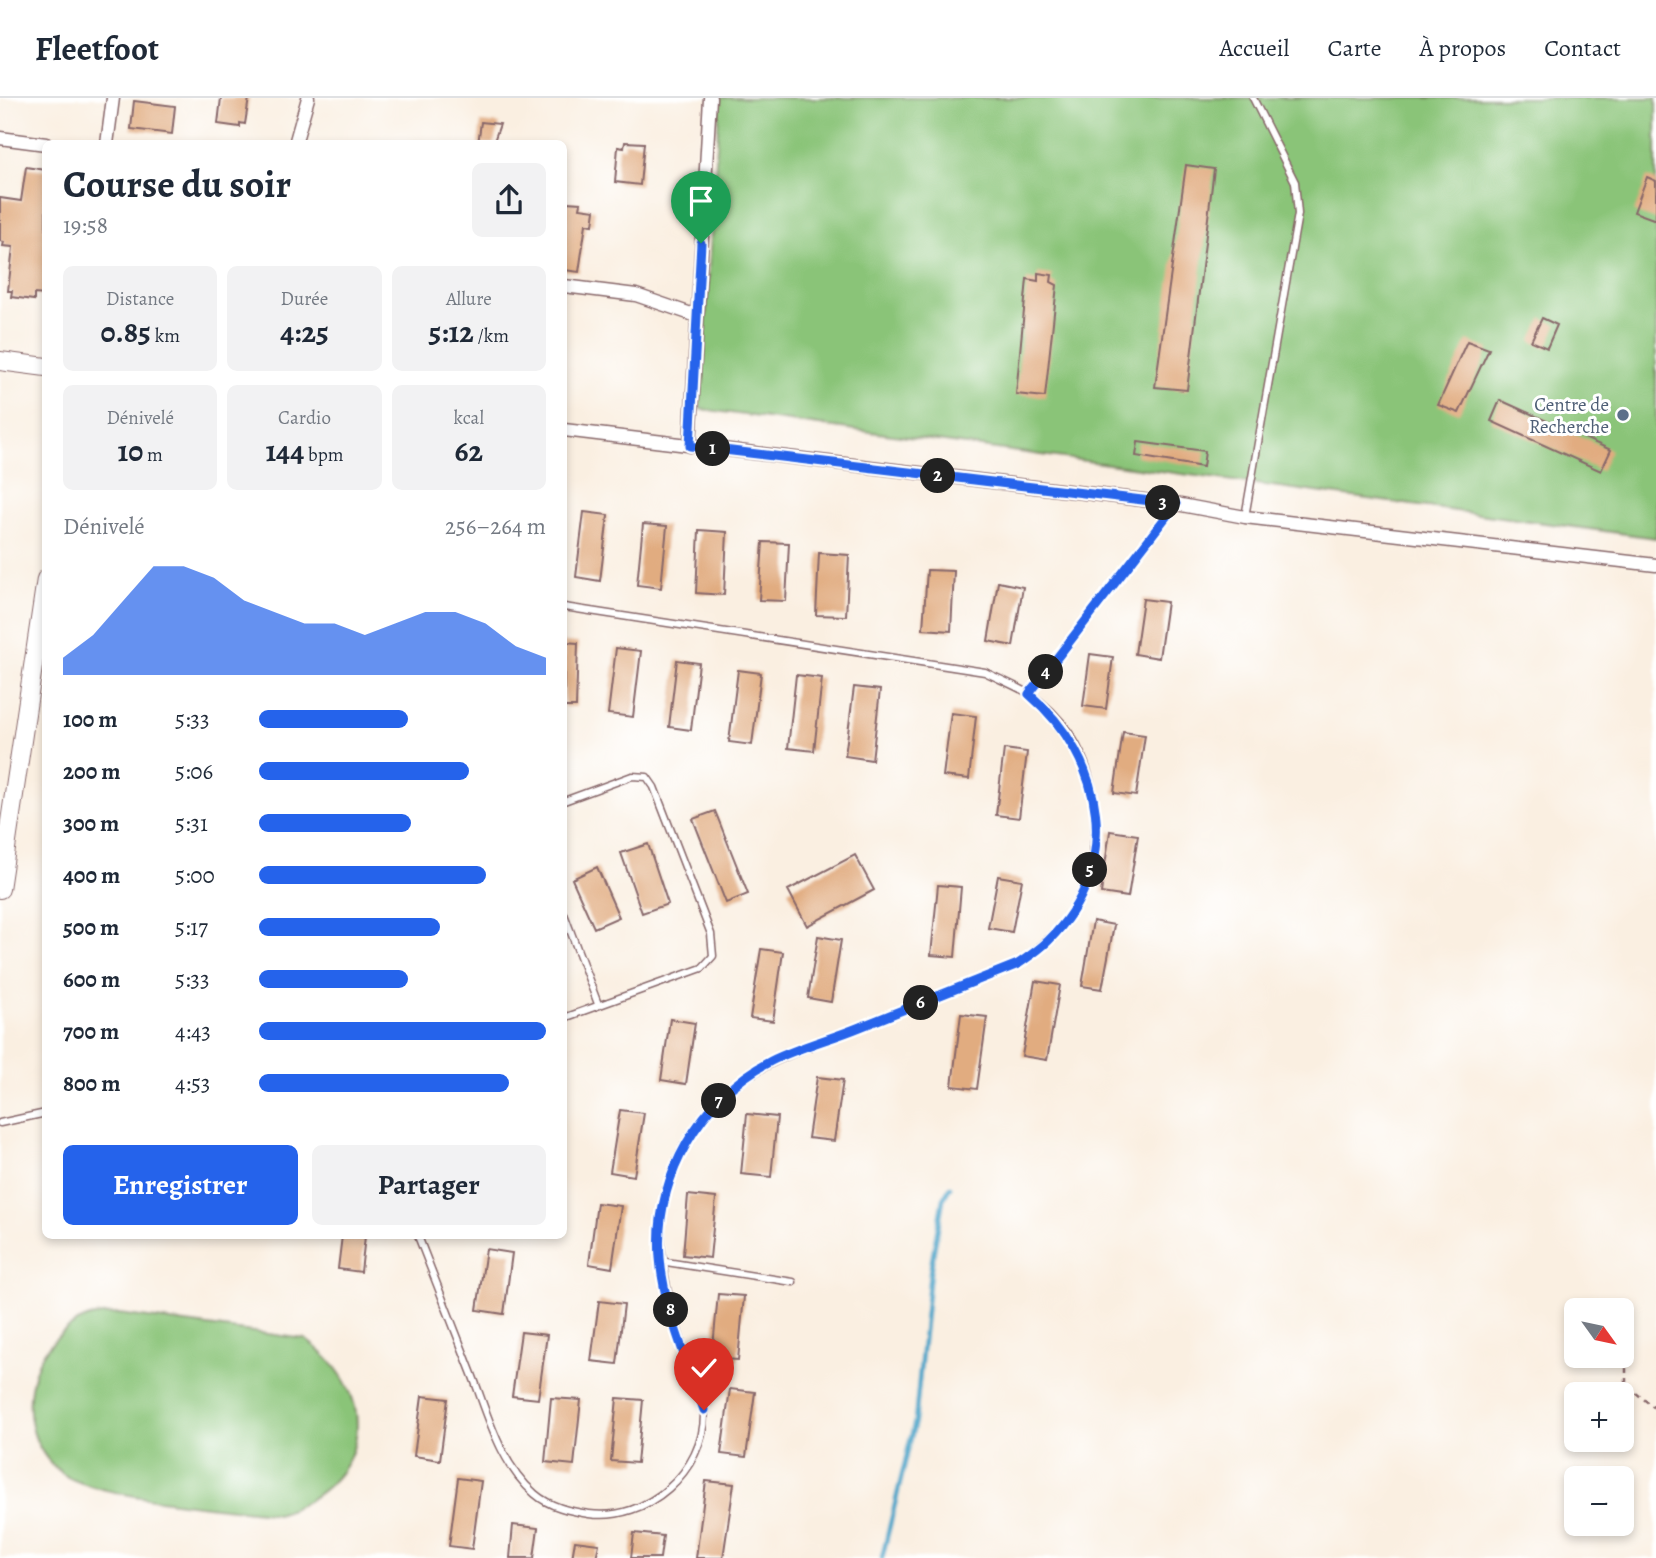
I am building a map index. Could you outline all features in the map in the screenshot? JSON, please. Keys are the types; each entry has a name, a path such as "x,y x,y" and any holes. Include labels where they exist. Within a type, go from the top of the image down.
{"street":[{"path":"108,140 113,98"},
{"path":"296,140 308,98"},
{"path":"690,446 710,98"},
{"path":"0,138 42,143"},
{"path":"567,286 636,295 697,316"},
{"path":"0,361 42,366"},
{"path":"567,430 1176,504 1244,517 1656,565"},
{"path":"0,889 42,606"}],"lane":[{"path":"1244,517 1298,214 1296,182 1253,98"},
{"path":"1029,694 1176,504"},
{"path":"419,1239 505,1458 535,1494 562,1510 604,1516 637,1509 668,1490 690,1463 701,1436 704,1410 667,1299 660,1261 662,1208 681,1153 702,1118 732,1087 771,1061 1018,964 1048,941 1073,910 1087,880 1096,841 1095,798 1086,766 1066,731 1029,694 985,672 567,607"},
{"path":"567,800 632,776 647,777 654,787 711,934 713,956 702,968 567,1017"},
{"path":"567,922 598,1004"},
{"path":"0,1123 42,1114"},
{"path":"660,1261 793,1282"}],"path":[{"path":"1626,1368 1626,1385 1656,1409"}],"green space":[{"path":"720,98 1656,98 1656,538 700,409"},
{"path":"119,1314 305,1339 331,1362 347,1386 356,1412 356,1437 348,1461 332,1482 308,1500 277,1514 133,1496 104,1490 63,1474 43,1452 32,1426 30,1398 36,1369 50,1345 71,1326 99,1315"}],"building":[{"path":"221,98 249,98 245,124 240,123 240,127 218,124"},
{"path":"134,101 175,106 172,134 131,129"},
{"path":"481,122 500,124 494,140 479,140"},
{"path":"625,142 644,143 640,185 615,182 618,147 624,148"},
{"path":"1186,165 1214,169 1187,390 1155,387"},
{"path":"26,167 42,169 42,295 34,294 34,300 11,297 12,291 8,291 13,247 3,246 4,242 0,241 0,198 21,201"},
{"path":"1647,177 1656,181 1656,220 1634,212"},
{"path":"567,202 581,203 580,208 595,210 593,225 586,224 579,272 567,270"},
{"path":"1038,273 1052,275 1051,282 1057,285 1045,397 1016,394 1027,279 1038,281"},
{"path":"1542,318 1557,325 1547,348 1531,341"},
{"path":"1467,341 1489,349 1459,413 1438,405"},
{"path":"1500,400 1611,450 1601,471 1491,421"},
{"path":"1138,442 1205,451 1203,467 1136,456"},
{"path":"584,512 608,515 600,581 576,577"},
{"path":"643,524 667,526 661,588 637,585"},
{"path":"699,530 727,532 724,595 696,593"},
{"path":"763,542 789,543 786,601 759,600"},
{"path":"819,553 849,555 846,616 816,615"},
{"path":"927,570 954,571 951,631 923,629"},
{"path":"998,582 1023,587 1013,646 988,641"},
{"path":"1143,599 1167,602 1159,658 1135,654"},
{"path":"567,642 578,643 576,707 567,707"},
{"path":"616,648 641,651 633,717 608,714"},
{"path":"1090,654 1113,657 1106,709 1083,706"},
{"path":"677,660 699,663 691,730 669,727"},
{"path":"738,670 761,673 752,745 729,742"},
{"path":"796,675 822,678 814,751 788,748"},
{"path":"854,687 880,690 872,760 845,756"},
{"path":"951,713 976,716 969,779 943,776"},
{"path":"1123,732 1145,735 1136,796 1114,793"},
{"path":"1004,749 1027,752 1019,818 996,815"},
{"path":"715,811 748,894 726,903 693,819"},
{"path":"1110,831 1138,835 1128,897 1101,893"},
{"path":"648,844 668,904 642,913 621,853"},
{"path":"855,855 874,890 807,926 788,890"},
{"path":"597,867 619,917 594,928 572,879"},
{"path":"998,876 1022,880 1012,932 988,928"},
{"path":"938,885 961,887 955,957 931,955"},
{"path":"1093,921 1114,925 1102,989 1082,986"},
{"path":"818,936 841,940 831,1002 808,998"},
{"path":"761,949 783,952 773,1021 750,1018"},
{"path":"1035,981 1060,985 1047,1060 1022,1056"},
{"path":"961,1014 987,1017 977,1089 952,1086"},
{"path":"670,1019 695,1023 686,1084 661,1080"},
{"path":"817,1077 843,1080 834,1141 808,1138"},
{"path":"620,1110 644,1113 634,1176 610,1172"},
{"path":"747,1114 777,1117 771,1177 741,1174"},
{"path":"688,1195 716,1198 710,1258 683,1255"},
{"path":"597,1203 621,1206 612,1268 589,1264"},
{"path":"342,1239 365,1239 361,1272 338,1269"},
{"path":"486,1249 512,1253 504,1314 477,1310"},
{"path":"718,1294 744,1296 738,1360 712,1358"},
{"path":"599,1301 624,1304 617,1364 591,1361"},
{"path":"521,1332 547,1335 538,1399 512,1396"},
{"path":"730,1389 755,1392 746,1457 721,1454"},
{"path":"422,1396 448,1399 440,1460 414,1456"},
{"path":"551,1398 581,1400 574,1465 545,1462"},
{"path":"617,1398 643,1400 637,1463 611,1461"},
{"path":"458,1478 481,1481 472,1549 449,1546"},
{"path":"706,1481 734,1484 723,1558 696,1558"},
{"path":"513,1525 538,1528 534,1558 510,1558"},
{"path":"634,1533 663,1536 660,1558 631,1558"},
{"path":"575,1541 599,1544 596,1558 572,1558"}],"waterway":[{"path":"882,1558 915,1421 930,1272 943,1199 950,1187"}],"place":[{"name":"Centre de Recherche","path":"1623,415"}],"route":[{"path":"701,243 690,446 1176,504 1029,694 1050,711 1066,731 1086,766 1095,798 1096,841 1087,880 1073,910 1048,941 1018,964 771,1061 732,1087 702,1118 681,1153 669,1181 662,1208 660,1261 667,1299 704,1410"}]}
